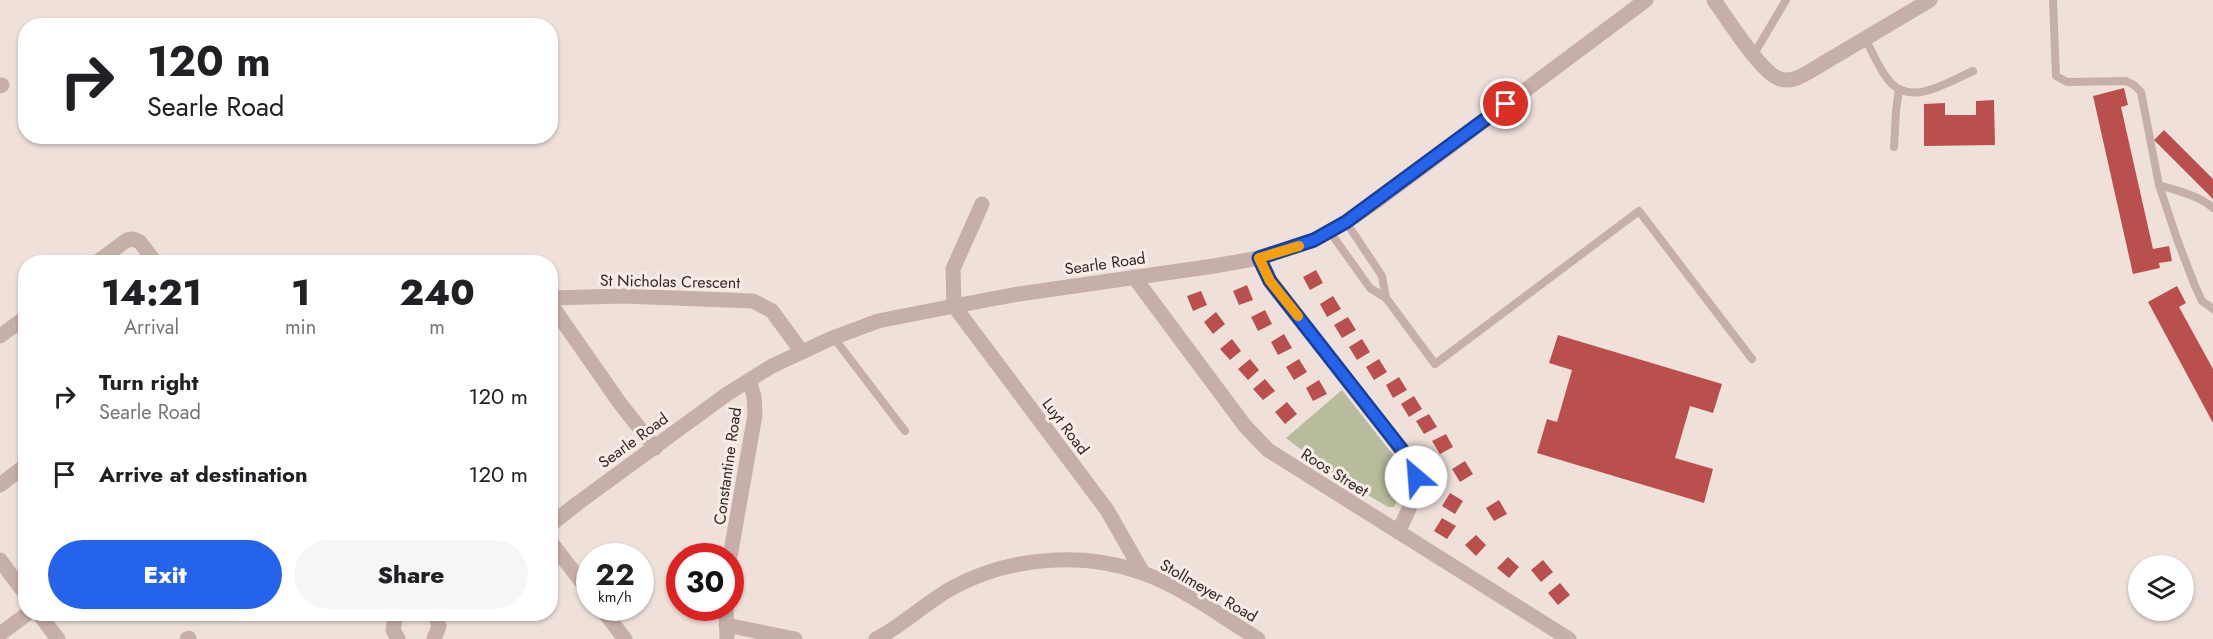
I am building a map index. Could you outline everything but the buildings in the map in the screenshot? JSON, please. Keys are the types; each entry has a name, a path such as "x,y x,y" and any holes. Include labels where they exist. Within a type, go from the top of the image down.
{"street":[{"name":"Searle Road","path":"558,519 704,410 772,366 878,321 954,306 1259,258 1306,243 1330,232 1646,0"},
{"path":"1714,0 1771,75 1786,80 1807,73 1930,0"},
{"path":"954,306 953,269 982,204"},
{"path":"107,255 127,240 137,240 149,255"},
{"path":"1259,258 1270,281 1406,455 1414,469 1416,492 1398,532"},
{"name":"Roos Street","path":"1134,277 1255,438 1284,461 1569,639"},
{"name":"St Nicholas Crescent","path":"558,298 622,296 753,301 772,311 802,352"},
{"name":"Luyt Road","path":"954,306 1107,510 1143,573"},
{"path":"558,315 618,402 655,448"},
{"path":"0,336 18,323"},
{"name":"Constantine Road","path":"732,543 755,415 754,396 749,381"},
{"path":"0,485 18,471"},
{"path":"558,551 576,575"},
{"path":"0,560 18,584"},
{"name":"Stollmeyer Road","path":"876,639 905,622 952,588 1006,567 1046,561 1113,564 1143,573 1191,597 1258,639"},
{"path":"0,634 18,621"},
{"path":"44,621 58,639"},
{"path":"395,621 393,630 396,638"},
{"path":"434,639 439,626 437,621"},
{"path":"610,621 625,639"},
{"path":"726,632 795,639"}],"lane":[{"path":"1754,54 1786,0"},
{"path":"2054,0 2056,76 2067,82 2126,81 2141,92 2159,185 2195,286 2202,301 2213,309"},
{"path":"1865,39 1890,82 1899,89 1917,93 1928,91 1973,71"},
{"path":"1894,147 1899,89"},
{"path":"2159,185 2190,194 2213,208"},
{"path":"1330,232 1370,288 1386,298 1435,364 1639,211 1752,359"},
{"path":"1346,222 1382,276 1386,298"},
{"path":"834,338 905,431"}],"green space":[{"path":"1342,390 1405,470 1404,487 1394,507 1388,507 1336,476 1286,438"}],"slow traffic":[{"path":"1298,316 1270,281 1259,258 1299,246"}],"route":[{"path":"1416,477 1406,455 1270,281 1259,258 1314,240 1346,222 1506,104"}]}
